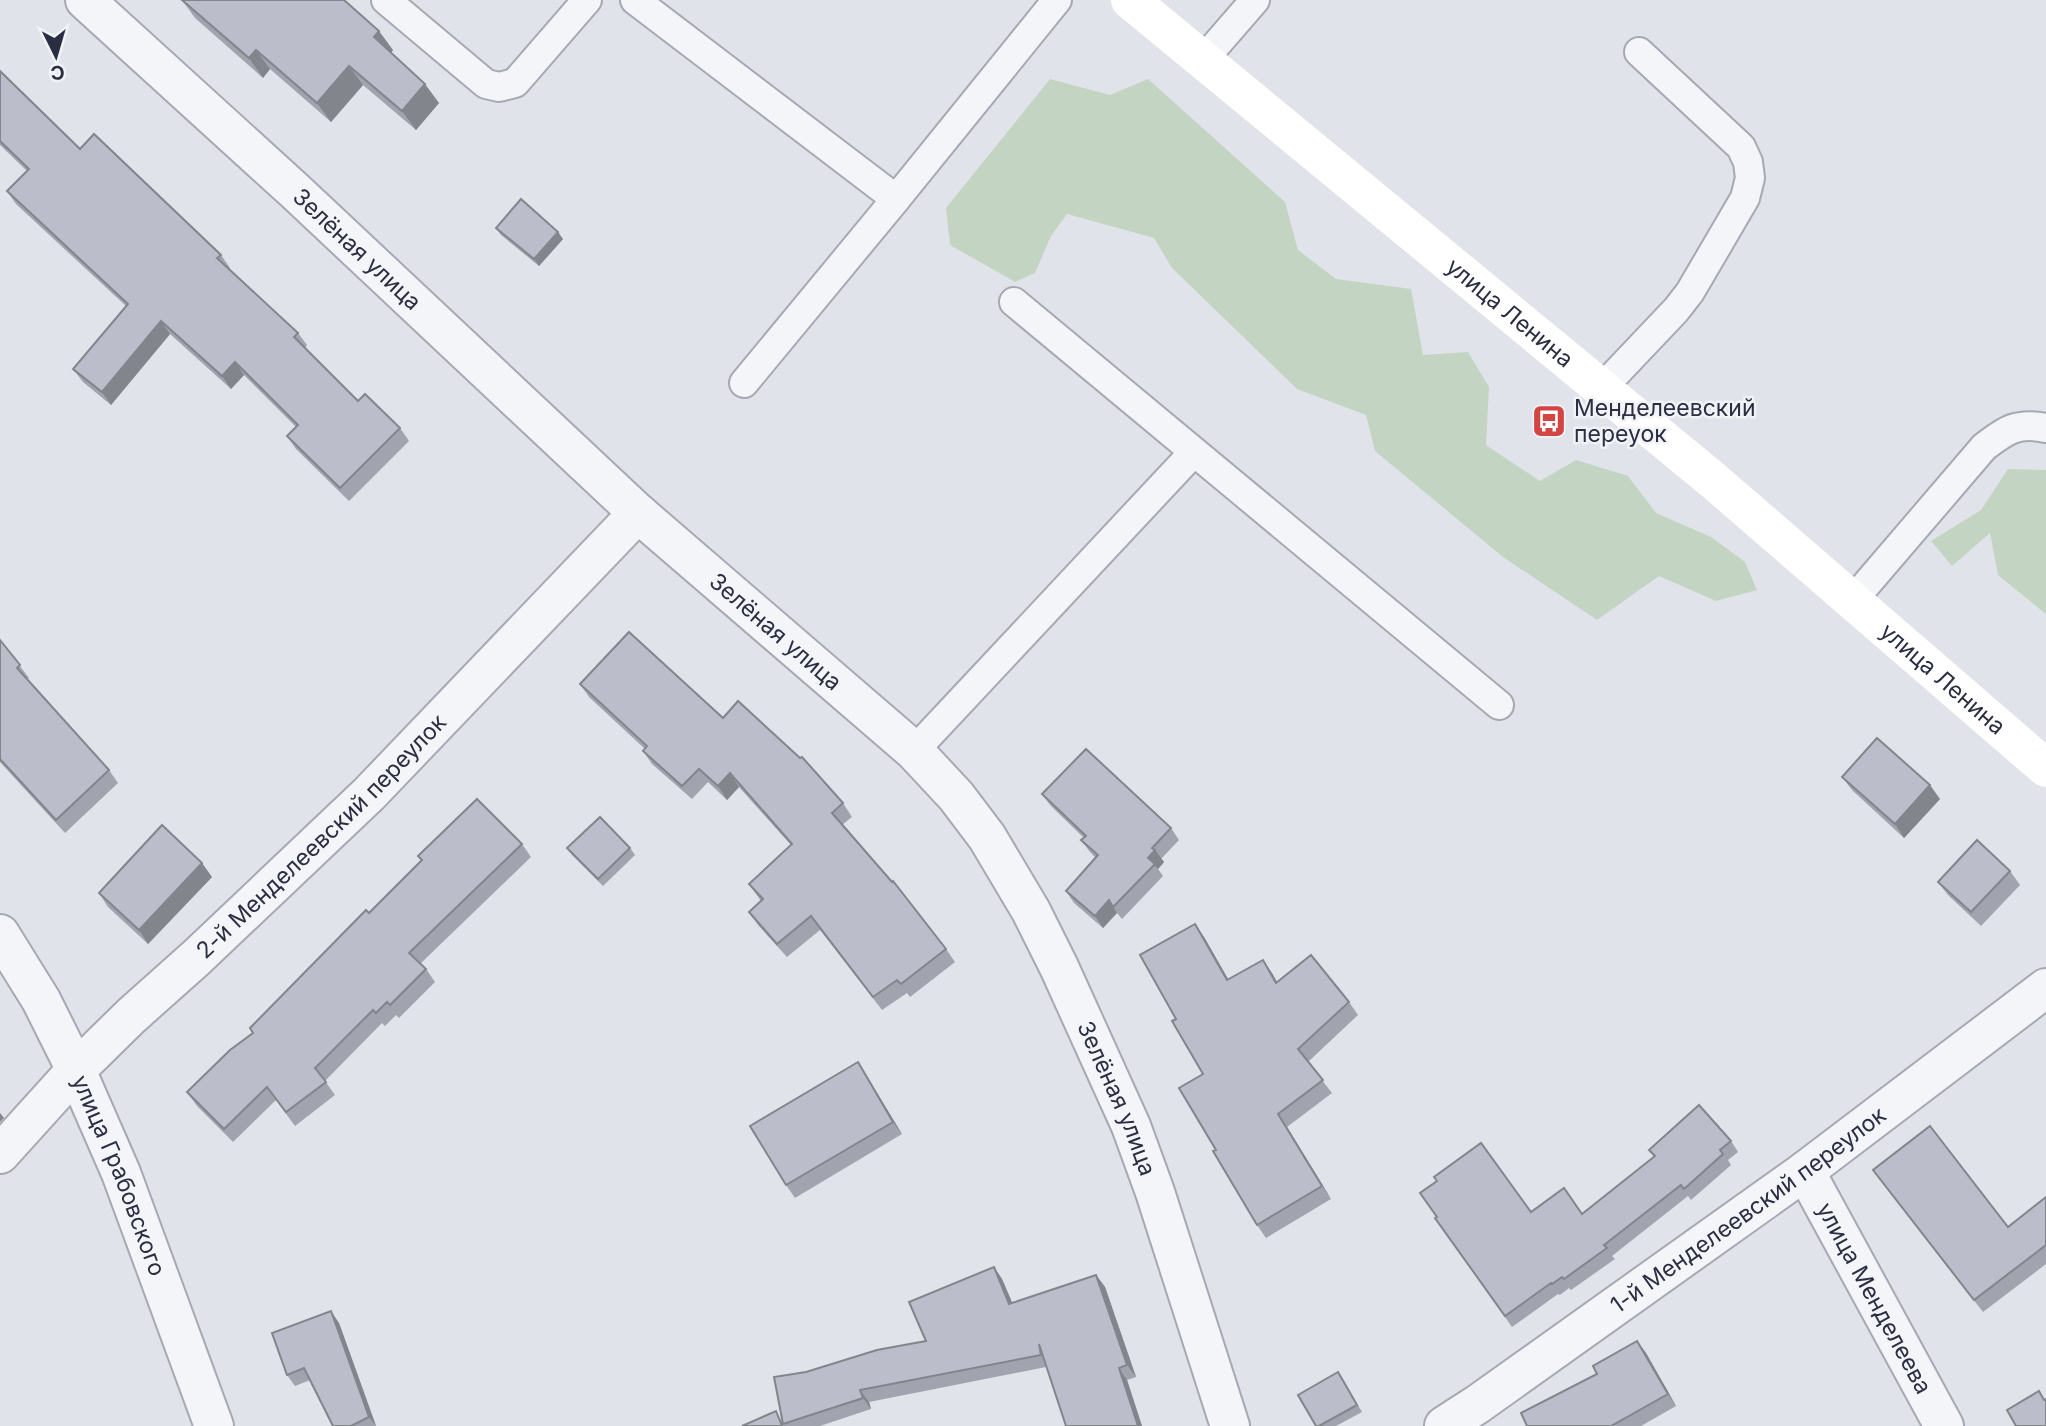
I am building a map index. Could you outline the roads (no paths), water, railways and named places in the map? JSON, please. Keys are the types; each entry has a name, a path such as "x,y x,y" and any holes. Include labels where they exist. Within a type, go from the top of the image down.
{"main road":[{"name":"улица Ленина","path":"1130,0 1714,481 2046,768"}],"street":[{"name":"Зелёная улица","path":"85,0 295,191 638,513 914,751 956,796 987,837 1031,911 1130,1126 1155,1192 1230,1426"},
{"name":"2-й Менделеевский переулок","path":"0,1154 76,1070 131,1016 369,794 638,513"},
{"name":"улица Грабовского","path":"0,934 41,1000 76,1070 121,1173 214,1426"},
{"name":"1-й Менделеевский переулок","path":"1444,1426 1484,1415 2046,988"},
{"name":"улица Менделеева","path":"1805,1171 1944,1426"}],"lane":[{"path":"386,0 486,84 499,87 515,82 587,0"},
{"path":"635,0 896,199"},
{"path":"744,383 1057,0"},
{"path":"1203,60 1255,0"},
{"path":"1602,388 1690,292 1745,198 1749,178 1748,162 1741,147 1639,52"},
{"path":"1014,302 1499,705"},
{"path":"1853,600 1984,447 2004,432 2016,427 2032,425 2046,428"},
{"path":"914,751 1193,453"}],"place":[{"name":"Менделеевский переуок","path":"1549,421"}]}
